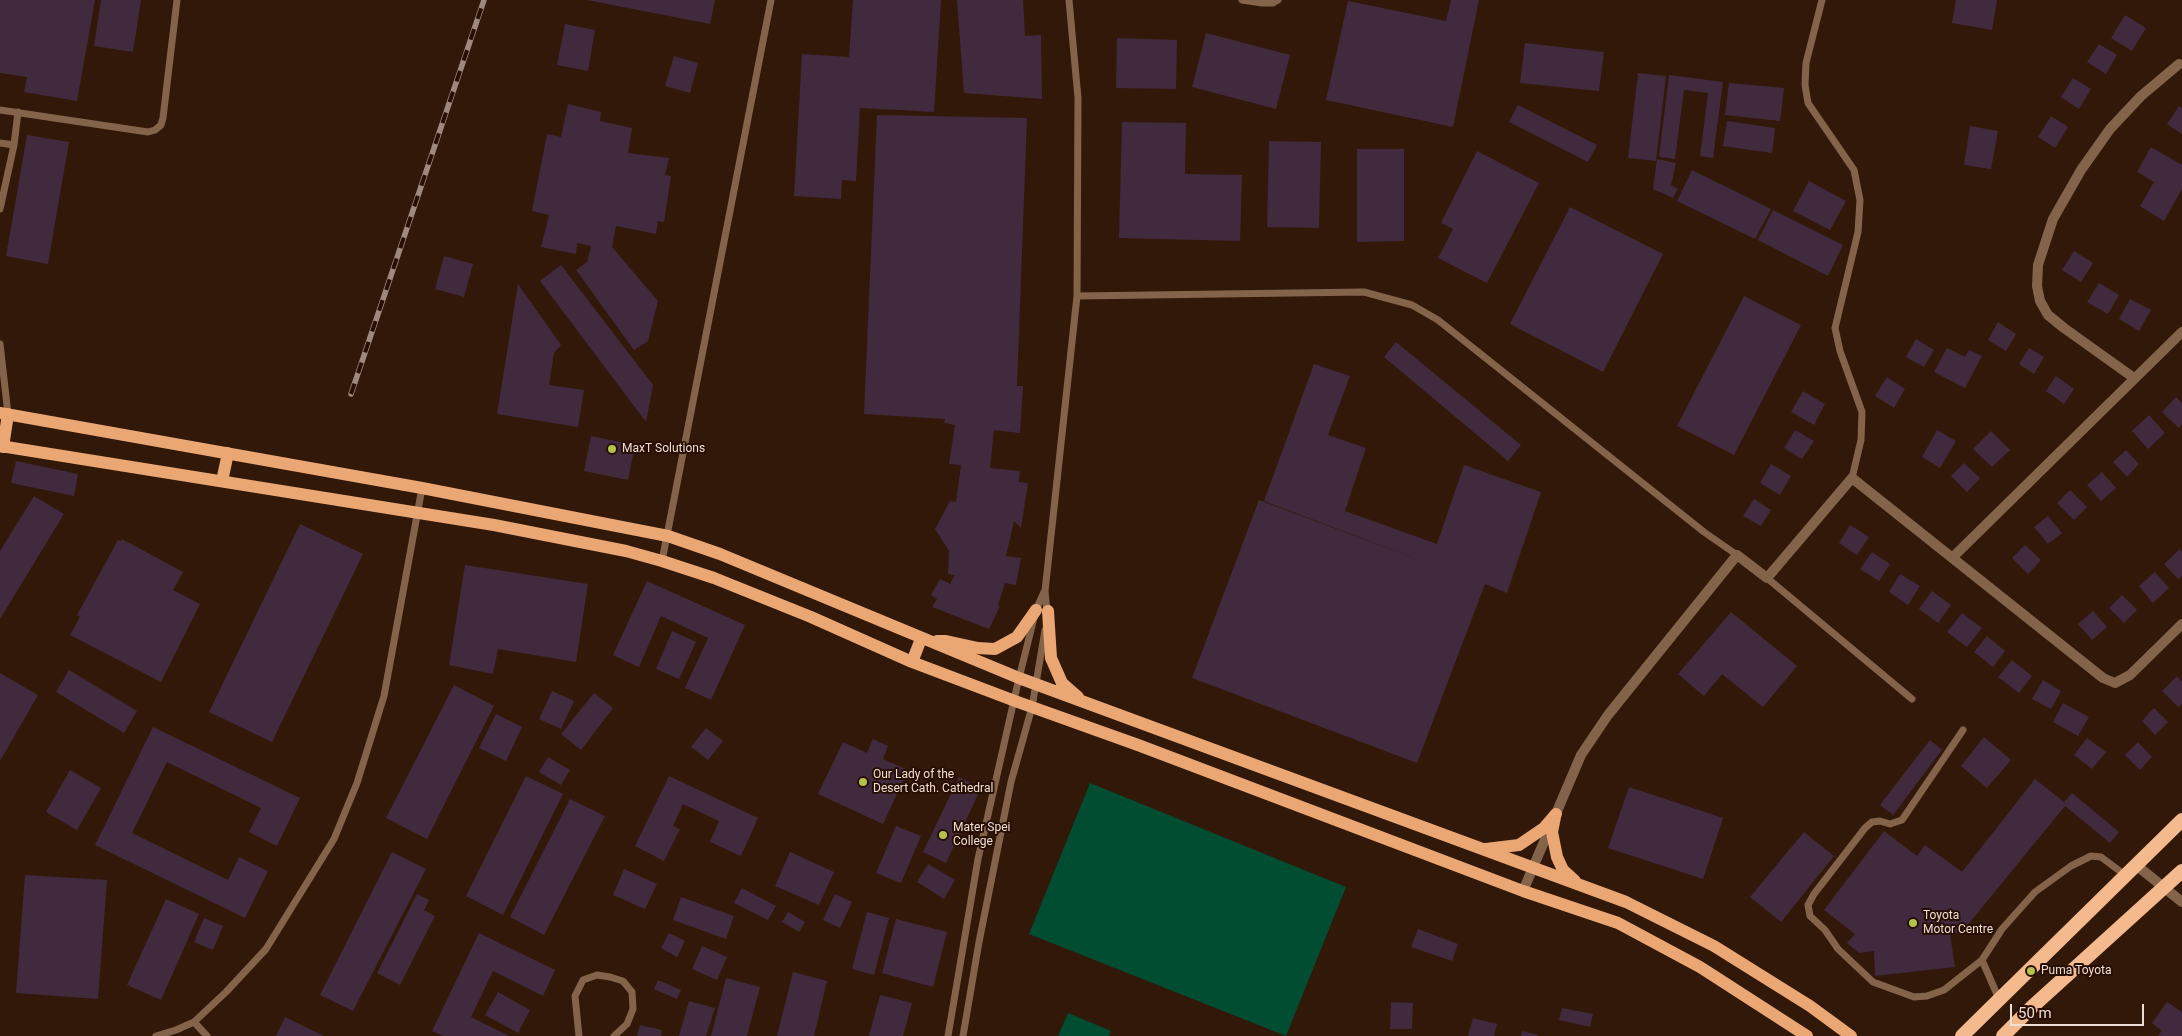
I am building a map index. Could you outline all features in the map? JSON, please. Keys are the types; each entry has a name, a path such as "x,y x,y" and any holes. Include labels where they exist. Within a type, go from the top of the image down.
{"highway":[{"path":"1962,1036 2182,820"},
{"path":"2003,1036 2032,1007 2182,871"}],"main road":[{"path":"1807,1036 1700,967 1618,923 1523,891 1147,748 912,662 714,578 626,551 503,527 1,446 4,413 422,488 668,536 720,554 1019,678 1626,902 1714,946 1810,1006 1851,1036"},
{"path":"222,482 228,453"},
{"path":"924,640 946,641 978,648 995,648 1017,637 1042,610"},
{"path":"1042,610 1051,658 1062,683 1082,700"},
{"path":"912,662 924,640"},
{"path":"1484,850 1519,845 1544,828 1556,814"},
{"path":"1556,814 1552,832 1557,857 1563,870 1581,886"}],"street":[{"path":"2134,378 2048,315 2040,301 2037,286 2038,265 2053,219 2081,170 2110,129 2141,96 2179,64"},
{"path":"1953,557 2182,332"},
{"path":"1523,891 1531,868 1581,755 1608,715 1737,555 1767,578 1852,478 2103,678 2116,683 2130,675 2182,624"},
{"path":"2136,865 2182,902"}],"lane":[{"path":"0,110 148,132 155,130 163,118 177,0"},
{"path":"662,561 771,0"},
{"path":"963,1036 979,942 1012,782 1032,707 1036,684 1042,610 1077,296 1078,98 1070,0"},
{"path":"1242,0 1262,3 1278,0"},
{"path":"1822,0 1806,63 1805,84 1808,103 1854,170 1860,200 1858,232 1835,328 1840,351 1862,412 1861,440 1852,478"},
{"path":"0,209 14,145 18,112"},
{"path":"0,144 14,145"},
{"path":"1077,296 1364,292 1412,305 1438,320 1704,532 1737,555"},
{"path":"0,344 4,413"},
{"path":"156,1036 194,1022 226,992 266,949 334,839 357,783 384,696 419,513 422,488"},
{"path":"1767,578 1912,699"},
{"path":"948,1036 978,859 1019,678 1042,610 1045,591"},
{"path":"1963,730 1902,820 1890,824 1880,821 1872,822 1865,828 1814,894 1808,905 1810,916 1824,930 1838,949 1873,982 1914,997 1927,996 1944,990 1982,960 2002,929 2035,892 2071,866 2091,856 2101,857 2125,875"},
{"path":"1982,960 1999,999"},
{"path":"579,1036 575,996 582,980 597,975 623,981 632,992 633,1008 627,1024 614,1036"},
{"path":"194,1022 207,1036"}],"green space":[{"path":"1090,783 1346,887 1286,1036 1029,934"},
{"path":"1068,1013 1111,1031 1109,1036 1058,1036"}],"building":[{"path":"0,0 95,0 77,101 24,92 27,77 0,73"},
{"path":"101,0 141,0 133,52 94,46"},
{"path":"587,0 715,0 710,24"},
{"path":"853,0 941,0 934,112 860,108 856,181 842,180 841,199 794,196 802,54 849,57"},
{"path":"957,0 1023,0 1025,36 1041,35 1042,99 964,93"},
{"path":"1451,0 1479,0 1453,127 1326,100 1348,1 1446,21"},
{"path":"1956,0 1997,0 1992,30 1952,23"},
{"path":"2125,15 2146,28 2132,51 2111,38"},
{"path":"565,24 595,30 588,71 557,65"},
{"path":"1206,33 1290,55 1276,109 1192,87"},
{"path":"1117,38 1177,40 1176,89 1116,88"},
{"path":"1525,43 1604,52 1599,91 1520,83"},
{"path":"2099,44 2117,55 2106,74 2087,62"},
{"path":"674,56 698,63 690,93 665,86"},
{"path":"1638,73 1666,76 1656,161 1628,158"},
{"path":"1669,75 1723,82 1713,158 1700,156 1708,93 1684,90 1675,159 1659,157"},
{"path":"2073,78 2091,89 2079,109 2061,97"},
{"path":"1729,83 1784,88 1780,121 1725,115"},
{"path":"568,104 601,112 600,121 632,128 628,153 669,158 665,175 671,176 664,222 658,221 656,234 616,226 612,247 658,301 648,341 634,350 576,270 587,262 591,246 577,243 576,254 541,247 549,215 532,211 547,134 561,137"},
{"path":"1518,105 1597,145 1588,162 1509,122"},
{"path":"2179,106 2182,108 2182,134 2167,124"},
{"path":"877,115 1027,118 1017,386 1023,386 1020,433 994,430 990,468 1020,471 1019,482 1028,483 1021,528 1014,521 1006,556 1021,558 1016,585 1005,583 998,605 1000,606 989,629 932,607 937,599 931,595 940,579 950,584 955,575 948,574 949,551 935,529 950,501 956,502 961,465 949,464 955,425 944,423 945,419 864,414"},
{"path":"2051,116 2068,127 2055,148 2038,137"},
{"path":"1727,121 1775,128 1772,153 1723,146"},
{"path":"1122,122 1186,123 1185,174 1242,175 1240,241 1119,238"},
{"path":"1970,126 1998,131 1991,169 1964,165"},
{"path":"27,135 69,142 48,264 6,256"},
{"path":"1269,141 1321,142 1319,228 1267,227"},
{"path":"2151,147 2182,165 2182,189 2164,221 2140,206 2154,182 2137,172"},
{"path":"1357,149 1404,149 1404,241 1357,242"},
{"path":"1477,151 1539,183 1487,283 1438,258 1453,229 1441,223"},
{"path":"1657,159 1676,163 1671,185 1678,189 1673,198 1653,189"},
{"path":"1692,170 1771,209 1755,239 1677,201"},
{"path":"1809,181 1846,201 1830,230 1793,211"},
{"path":"1570,207 1663,254 1603,372 1510,324"},
{"path":"1773,210 1843,245 1828,276 1758,240"},
{"path":"2074,251 2093,263 2081,282 2062,270"},
{"path":"444,256 473,264 464,297 435,289"},
{"path":"561,265 653,385 646,422 540,281"},
{"path":"2099,283 2119,295 2108,314 2087,302"},
{"path":"518,284 561,345 554,353 549,385 584,390 578,427 497,414"},
{"path":"1744,296 1801,325 1734,455 1677,426"},
{"path":"2130,299 2151,310 2139,331 2119,319"},
{"path":"1998,322 2016,334 2006,351 1988,340"},
{"path":"1916,339 1934,350 1924,367 1906,357"},
{"path":"1396,342 1521,445 1508,461 1384,357"},
{"path":"1947,348 1965,357 1969,350 1982,356 1965,388 1934,372"},
{"path":"2029,348 2044,357 2034,374 2019,364"},
{"path":"1314,364 1350,376 1328,435 1366,448 1345,511 1437,544 1464,465 1541,492 1507,593 1485,584 1417,763 1192,678 1259,500 1443,569 1264,501"},
{"path":"2056,376 2074,389 2064,404 2046,391"},
{"path":"1887,377 1905,389 1894,408 1875,396"},
{"path":"1803,391 1825,404 1814,425 1791,412"},
{"path":"2176,397 2182,403 2182,424 2179,428 2162,412"},
{"path":"2149,415 2165,433 2148,449 2132,431"},
{"path":"1795,430 1814,441 1802,459 1784,448"},
{"path":"1937,430 1956,441 1940,468 1922,457"},
{"path":"1991,431 2010,450 1992,467 1973,449"},
{"path":"591,436 635,445 628,480 584,471"},
{"path":"2126,450 2139,464 2127,477 2113,462"},
{"path":"16,461 78,474 74,496 11,483"},
{"path":"1964,463 1980,478 1967,492 1951,476"},
{"path":"1771,464 1791,476 1780,495 1760,483"},
{"path":"2102,472 2116,488 2101,501 2087,485"},
{"path":"2070,490 2087,507 2074,520 2057,503"},
{"path":"34,496 64,514 0,619 0,551"},
{"path":"1754,499 1771,510 1761,526 1743,516"},
{"path":"2048,516 2062,533 2048,544 2034,527"},
{"path":"300,524 363,554 272,742 209,712"},
{"path":"1850,525 1869,537 1857,555 1839,543"},
{"path":"122,539 183,572 173,590 200,604 161,682 70,635 80,617 77,615 118,540 121,541"},
{"path":"2025,545 2041,560 2028,574 2012,558"},
{"path":"2180,549 2182,552 2182,576 2178,579 2164,564"},
{"path":"1872,552 1890,564 1879,581 1860,569"},
{"path":"465,565 588,584 576,662 498,649 493,674 449,665"},
{"path":"2155,572 2169,588 2153,603 2139,586"},
{"path":"1900,574 1920,586 1908,605 1889,592"},
{"path":"647,581 745,625 711,700 685,688 708,638 661,616 639,667 613,655"},
{"path":"1932,591 1951,605 1938,623 1919,609"},
{"path":"2122,595 2137,610 2124,623 2109,608"},
{"path":"2093,611 2107,627 2092,640 2078,624"},
{"path":"1731,612 1797,666 1763,707 1722,674 1704,696 1678,674"},
{"path":"1962,613 1982,628 1967,647 1947,632"},
{"path":"672,631 696,642 679,679 656,669"},
{"path":"1987,636 2005,651 1993,667 1974,652"},
{"path":"2012,660 2032,676 2019,693 1998,677"},
{"path":"69,670 137,711 124,733 56,692"},
{"path":"0,673 38,695 0,761"},
{"path":"2177,676 2182,682 2182,704 2178,707 2162,691"},
{"path":"2043,680 2061,691 2051,709 2032,699"},
{"path":"454,685 494,706 427,839 386,818"},
{"path":"552,691 574,701 561,729 539,719"},
{"path":"594,693 613,708 581,750 561,734"},
{"path":"2063,703 2089,717 2078,736 2053,722"},
{"path":"2154,708 2168,722 2155,735 2142,721"},
{"path":"496,714 522,727 506,761 479,748"},
{"path":"153,727 300,798 277,846 249,832 261,808 167,762 132,833 228,880 239,857 268,871 245,918 95,845"},
{"path":"706,728 723,741 708,760 691,747"},
{"path":"1984,737 2011,760 1987,788 1961,766"},
{"path":"2087,738 2106,752 2092,769 2074,755"},
{"name":"Our Lady of the Desert Cath. Cathedral","path":"873,739 888,746 883,759 908,770 883,824 818,794 843,742 867,753"},
{"path":"1930,740 1942,750 1893,815 1880,805"},
{"path":"2138,742 2152,757 2140,770 2125,755"},
{"path":"548,757 570,770 561,785 539,772"},
{"path":"70,770 101,788 77,830 46,812"},
{"path":"526,776 563,794 503,915 466,896"},
{"path":"669,776 758,818 741,856 710,842 719,821 683,804 673,826 680,829 664,861 635,846"},
{"path":"959,777 981,788 946,863 923,852"},
{"path":"2035,779 2064,802 2072,793 2119,832 2110,843 2065,806 1962,932 1950,934 1955,967 1875,976 1874,951 1859,953 1847,943 1855,934 1824,910 1884,831 1917,856 1925,845 1962,872"},
{"path":"1629,787 1723,818 1703,879 1608,848"},
{"path":"570,799 605,816 544,935 510,917"},
{"path":"896,826 921,836 901,883 876,873"},
{"path":"1804,832 1834,856 1781,922 1750,897"},
{"path":"392,852 426,869 353,1011 320,995"},
{"path":"790,852 834,872 819,905 775,886"},
{"path":"928,864 955,880 944,899 917,882"},
{"path":"624,869 657,884 645,909 613,895"},
{"path":"25,875 107,880 98,999 16,993"},
{"path":"742,888 776,906 768,920 734,903"},
{"path":"417,894 429,900 424,910 435,916 400,985 377,973"},
{"path":"835,894 852,902 840,928 823,920"},
{"path":"681,897 734,916 726,939 673,920"},
{"path":"166,899 199,914 161,1000 127,985"},
{"path":"788,912 805,922 799,932 782,922"},
{"path":"867,912 889,918 874,975 852,969"},
{"path":"204,918 223,926 213,950 194,942"},
{"path":"896,919 947,932 933,987 882,973"},
{"path":"1418,929 1458,944 1452,961 1411,947"},
{"path":"479,933 555,970 543,996 493,971 471,1017 509,1036 443,1036 432,1031"},
{"path":"669,933 685,941 677,957 661,948"},
{"path":"702,946 727,957 717,980 692,969"},
{"path":"793,972 827,981 814,1036 777,1036"},
{"path":"726,978 760,987 747,1036 711,1036"},
{"path":"658,980 681,990 677,999 654,989"},
{"path":"498,992 530,1010 518,1033 485,1015"},
{"path":"880,995 912,1003 903,1036 869,1036"},
{"path":"689,1001 715,1008 706,1036 679,1036"},
{"path":"1391,1002 1413,1003 1412,1029 1390,1029"},
{"path":"2167,1002 2182,1012 2182,1036 2158,1036 2162,1031 2152,1023"},
{"path":"1562,1008 1593,1014 1590,1027 1559,1020"},
{"path":"285,1017 324,1036 276,1036"},
{"path":"1473,1018 1497,1024 1494,1036 1468,1036"},
{"path":"640,1025 662,1030 661,1036 637,1036"},
{"path":"1522,1031 1538,1035 1538,1036 1521,1036"}],"railway":[{"path":"351,394 484,0"}],"place":[{"name":"MaxT Solutions","path":"612,449"},
{"name":"Our Lady of the Desert Cath. Cathedral","path":"863,782"},
{"name":"Mater Spei College","path":"943,835"},
{"name":"Toyota Motor Centre","path":"1913,923"},
{"name":"Puma Toyota","path":"2031,971"}]}
